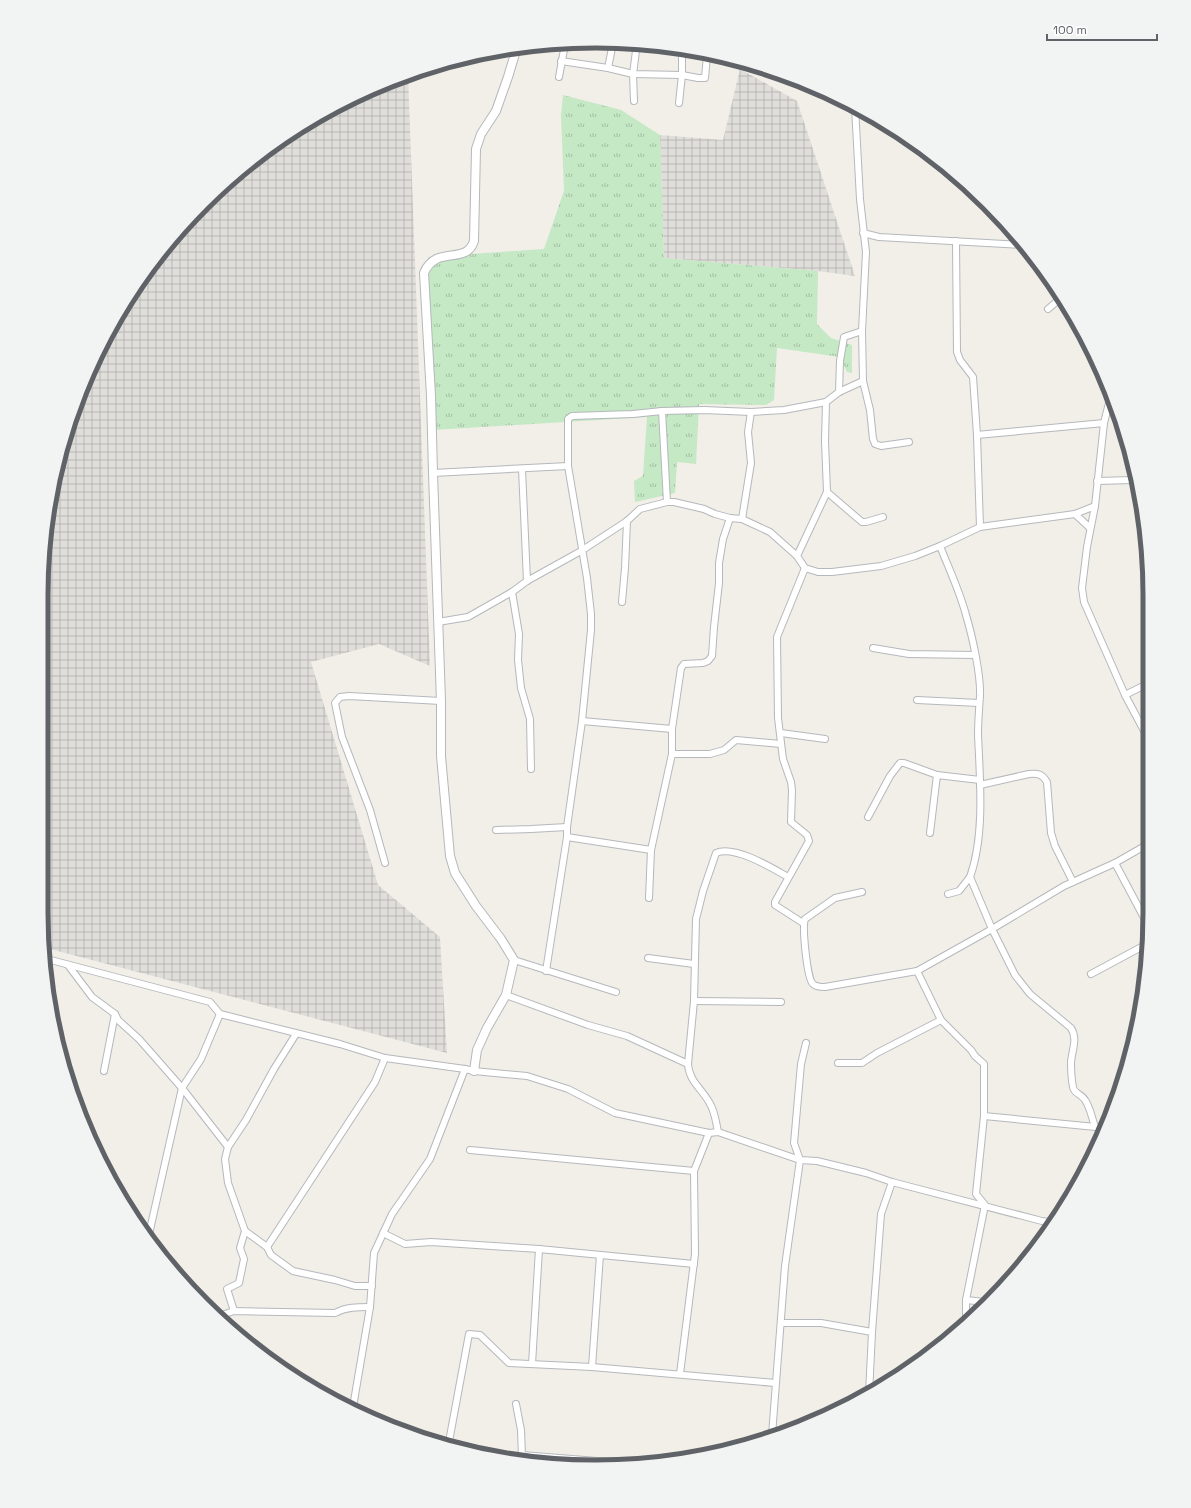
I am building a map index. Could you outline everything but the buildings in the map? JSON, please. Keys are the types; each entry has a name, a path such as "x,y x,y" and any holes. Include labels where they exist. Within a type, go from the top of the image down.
{"street":[{"path":"608,68 612,48"},
{"path":"559,77 564,49"},
{"path":"634,101 633,74 635,49"},
{"path":"515,55 496,111 481,134 476,150 474,241 472,248 464,253 435,259 428,265 424,273 432,396 433,473 441,701 441,756 450,856 455,873 514,960 616,992"},
{"path":"679,103 682,75 682,56"},
{"path":"561,61 608,68 633,74 682,75 705,78 707,60"},
{"path":"855,114 863,233 866,252 862,331 863,381 870,410 873,439 875,444 881,446 909,442"},
{"path":"863,233 879,237 1015,244"},
{"path":"956,241 957,352 960,360 973,377 977,434 980,527"},
{"path":"1048,309 1057,301"},
{"path":"839,392 840,361 844,337 862,331"},
{"path":"546,971 567,837 567,826 591,646 591,624 587,578 581,551 568,466 568,420 572,416 633,414 662,411 704,410 751,412 784,410 826,402 839,392 863,381"},
{"path":"797,556 827,492 825,441 826,402"},
{"path":"1108,405 1104,423 1095,506 1090,528 1082,588 1084,602 1125,695 1143,729"},
{"path":"662,411 667,502"},
{"path":"742,519 751,463 748,432 751,412"},
{"path":"977,434 1104,423"},
{"path":"433,473 568,466"},
{"path":"522,469 527,581"},
{"path":"1097,481 1130,480"},
{"path":"827,492 862,522 883,517"},
{"path":"438,622 468,617 512,592 527,581 581,551 627,521 640,509 667,502 693,506 730,518 742,519 770,532 797,556 805,568 818,572 832,572 881,566 915,556 980,527 1075,514 1095,506"},
{"path":"1075,514 1090,528"},
{"path":"648,898 651,850 672,754 672,729 681,668 684,664 702,663 708,661 712,656 720,583 719,563 723,539 730,518"},
{"path":"622,602 627,521"},
{"path":"940,546 966,614 979,682 978,725 980,782 976,862 970,877 960,891 948,894"},
{"path":"803,923 775,905 788,877 809,841 807,835 791,822 791,786 783,759 778,718 777,637 805,568"},
{"path":"512,592 519,634 518,660 521,688 530,719 531,769"},
{"path":"873,648 909,654 975,655"},
{"path":"1125,695 1143,685"},
{"path":"385,863 370,810 342,737 335,703 340,697 349,696 441,701"},
{"path":"917,700 979,703"},
{"path":"582,721 672,729"},
{"path":"781,733 825,739"},
{"path":"672,754 710,754 724,750 736,740 781,744"},
{"path":"868,817 890,776 900,763 904,763 936,776 980,782 1037,773 1043,776 1047,782 1051,833 1055,846 1073,882"},
{"path":"930,833 936,776"},
{"path":"496,830 567,826"},
{"path":"567,837 651,850"},
{"path":"862,892 835,898 804,918 803,923 809,978 816,986 825,987 917,971 1064,886 1115,863 1143,847"},
{"path":"718,1132 709,1101 697,1087 688,1071 694,1001 696,919 703,891 716,853 722,851 730,851 765,863 788,877"},
{"path":"1115,863 1143,916"},
{"path":"970,877 992,929 1015,975 1030,994 1071,1028 1074,1033 1075,1040 1071,1063 1073,1088 1077,1094 1082,1096 1086,1101 1095,1127"},
{"path":"1091,974 1142,947"},
{"path":"648,958 694,964"},
{"path":"50,960 210,1002 220,1014 340,1044 385,1058 474,1071 527,1076 568,1089 615,1113 709,1133 718,1132 800,1160 817,1161 866,1173 892,1182 1048,1221"},
{"path":"474,1071 480,1043 506,995 514,960"},
{"path":"68,965 92,997 115,1014 118,1020 139,1039 182,1088 228,1147"},
{"path":"917,971 941,1020 984,1064 984,1116 976,1194 985,1205"},
{"path":"506,995 588,1025 627,1036 688,1064"},
{"path":"694,1001 781,1002"},
{"path":"104,1071 115,1014"},
{"path":"150,1231 182,1088 201,1059 220,1014"},
{"path":"838,1063 862,1063 876,1053 941,1020"},
{"path":"296,1034 274,1069 246,1120 228,1147 225,1159 228,1183 246,1231 267,1248 271,1255 293,1271 355,1286 372,1286"},
{"path":"772,1431 785,1266 800,1160 794,1143 801,1064 806,1043"},
{"path":"267,1248 375,1082 385,1058"},
{"path":"353,1404 370,1307 374,1253 392,1214 430,1159 465,1069"},
{"path":"984,1116 1099,1127"},
{"path":"680,1374 694,1264 694,1171 709,1133"},
{"path":"470,1150 694,1171"},
{"path":"869,1387 881,1214 892,1182"},
{"path":"966,1315 966,1300 985,1205"},
{"path":"234,1311 228,1289 239,1283 244,1259 240,1248 246,1231"},
{"path":"384,1233 405,1244 431,1242 539,1249 694,1264"},
{"path":"532,1364 539,1249"},
{"path":"592,1367 600,1255"},
{"path":"966,1300 981,1302"},
{"path":"224,1314 234,1311 335,1313 340,1310 370,1307"},
{"path":"781,1323 821,1322 872,1332"},
{"path":"449,1440 470,1334 480,1335 510,1363 592,1367 775,1383"},
{"path":"516,1404 521,1430 522,1455"}],"shaded area":[{"path":"740,69 797,101 855,276 818,271 664,258 660,135 723,140"},
{"path":"408,81 430,666 379,644 311,662 378,885 440,937 447,1053 49,948 49,560 53,524 67,454 77,420 90,386 104,353 140,291 161,262 208,208 262,161 291,140 353,104"}],"green space":[{"path":"563,95 621,110 660,135 664,258 818,271 817,324 831,338 852,345 852,373 847,372 840,357 777,348 774,400 766,405 699,404 696,464 677,462 675,493 635,502 634,481 643,476 647,417 433,430 428,257 544,249 564,191 561,116"}]}
